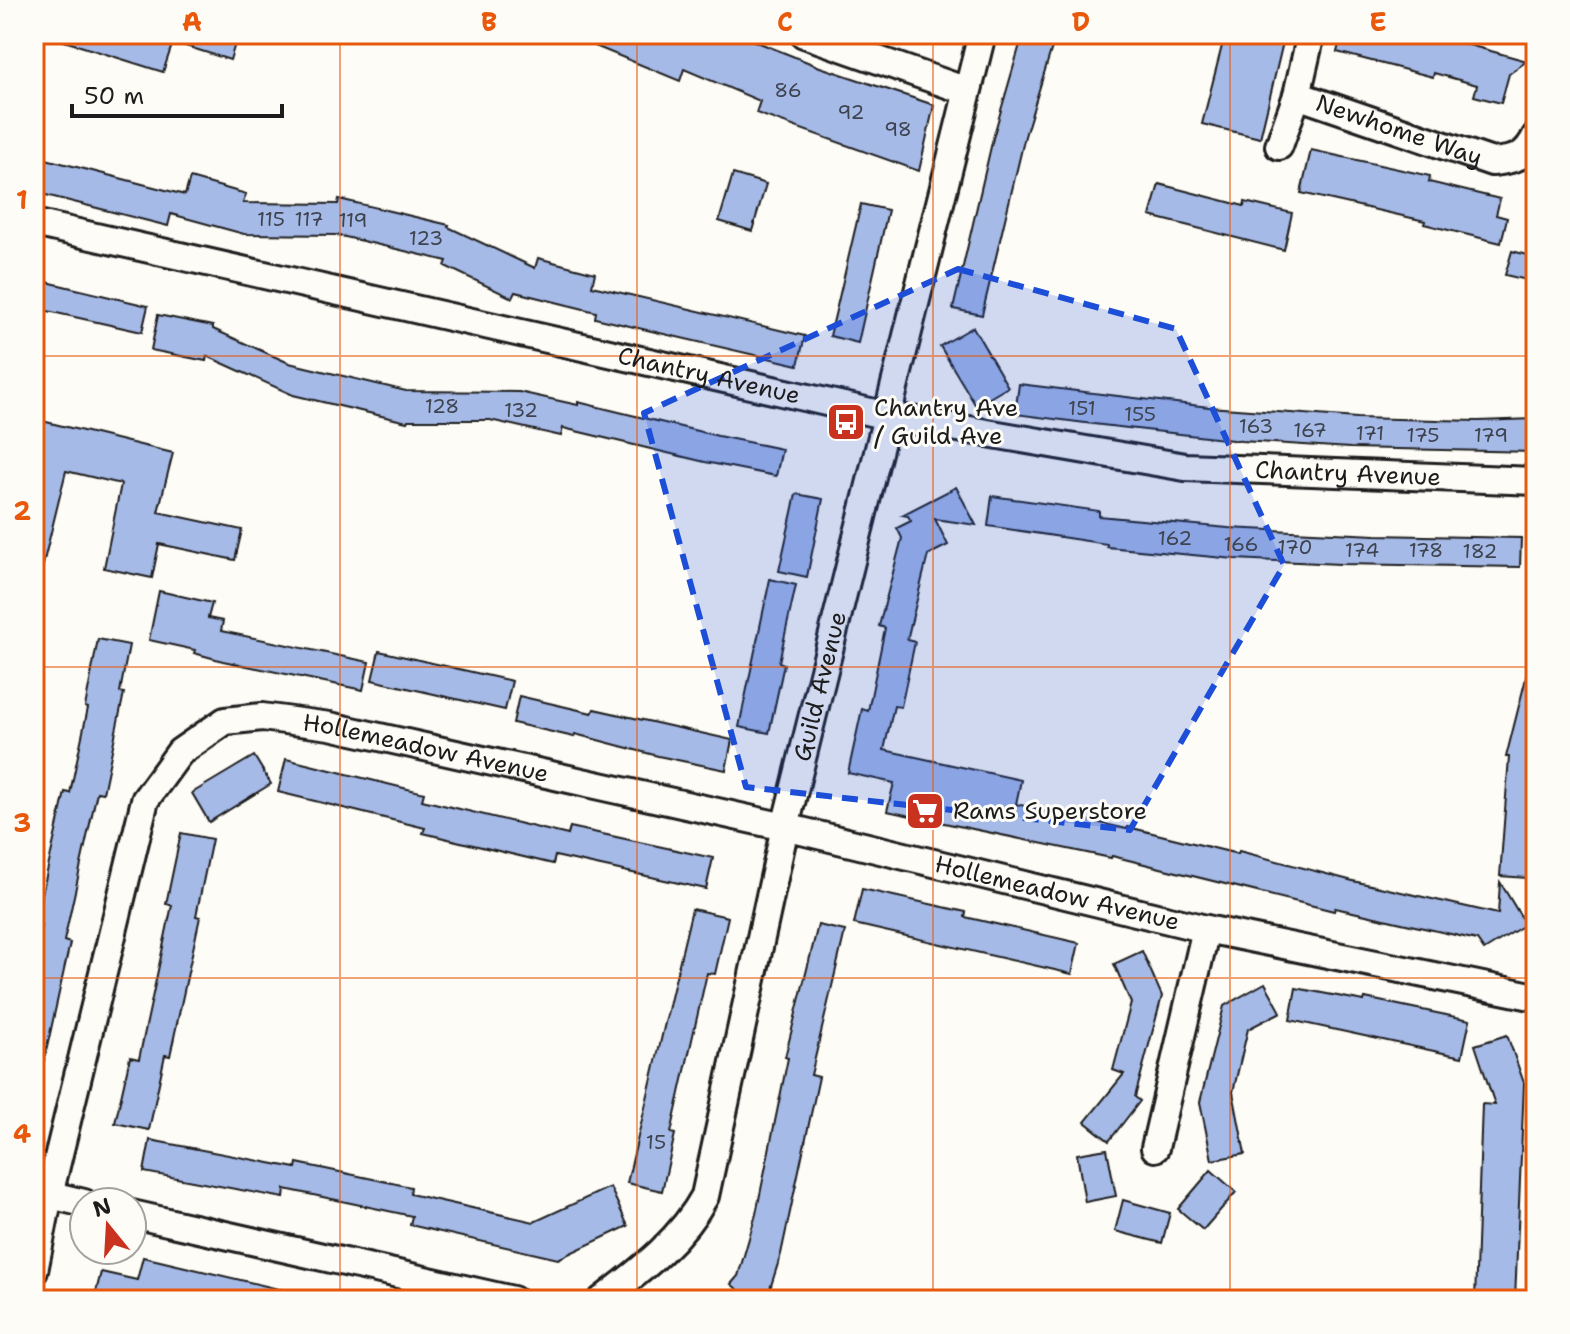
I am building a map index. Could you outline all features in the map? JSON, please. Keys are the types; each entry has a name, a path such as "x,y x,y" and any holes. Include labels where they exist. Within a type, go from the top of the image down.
{"street":[{"path":"804,34 967,91"},
{"name":"Guild Avenue","path":"602,1300 657,1256 691,1221 705,1196 785,827 982,34"},
{"name":"Newhome Way","path":"1279,146 1297,95 1311,34"},
{"name":"Newhome Way","path":"1297,95 1492,162 1516,160 1530,148 1536,136"},
{"name":"Chantry Avenue","path":"34,223 888,416 1185,467 1536,481"},
{"name":"Hollemeadow Avenue","path":"34,1271 42,1193 145,800 180,752 225,721 262,717 330,726 785,827 1206,929 1536,997"},
{"name":"Hollemeadow Avenue","path":"1155,1148 1206,929"},
{"path":"42,1193 68,1199"},
{"path":"148,1218 513,1300"}],"highlighted area":[{"path":"958,269 1176,329 1284,565 1130,830 746,787 644,413"}],"building":[{"path":"59,34 238,34 230,60 173,42 163,72 58,39"},
{"path":"566,34 679,34 701,42 704,34 737,34 820,67 934,105 919,171 756,113 760,101 684,69 680,81"},
{"path":"1023,34 1056,34 1025,136 982,315 953,309 993,138"},
{"path":"1225,34 1285,34 1260,138 1202,124"},
{"path":"1342,34 1429,34 1527,61 1509,74 1501,103 1474,96 1477,85 1337,52"},
{"path":"1311,150 1430,176 1429,182 1500,199 1496,215 1507,218 1501,243 1424,224 1425,221 1301,193"},
{"path":"42,158 185,195 190,178 246,194 243,203 338,204 339,199 449,225 535,268 538,258 595,273 592,286 805,336 798,365 595,318 596,312 515,292 512,298 445,266 447,261 337,235 244,234 171,214 168,226 34,192"},
{"path":"733,174 766,184 752,231 719,221"},
{"path":"1159,184 1244,206 1245,202 1292,213 1284,250 1150,216"},
{"path":"861,204 888,210 858,343 830,336"},
{"path":"1512,251 1536,257 1536,282 1505,275"},
{"path":"34,279 148,306 142,332 34,308"},
{"path":"158,315 213,326 213,329 289,363 406,391 519,392 578,405 578,402 782,449 776,476 563,428 561,436 490,420 407,422 293,395 207,356 206,361 151,350"},
{"path":"973,327 1008,387 976,406 940,346"},
{"path":"1019,384 1209,407 1357,418 1536,419 1536,452 1350,448 1241,441 1015,414"},
{"path":"34,419 173,453 158,512 242,530 235,560 159,544 152,578 104,568 121,484 66,471 42,569 34,568"},
{"path":"956,487 976,525 935,519 948,545 928,555 907,640 915,642 901,707 894,706 884,750 1021,780 1016,804 1238,854 1239,851 1498,914 1500,882 1523,920 1531,921 1484,950 1477,940 1335,908 1334,911 1112,856 887,811 894,783 848,773 862,709 868,711 885,628 879,626 902,538 897,528 911,521 908,516 902,515"},
{"path":"796,494 823,499 807,577 779,571"},
{"path":"992,496 1099,511 1099,516 1228,528 1521,538 1520,567 1235,559 1107,547 1107,544 988,526"},
{"path":"770,579 796,585 779,662 784,664 769,733 739,727"},
{"path":"159,591 212,603 208,618 223,621 221,631 369,662 363,690 223,661 194,653 195,650 149,640"},
{"path":"98,639 129,645 120,692 124,693 103,793 97,792 64,941 70,943 44,1061 34,1060 34,961 41,926 35,925 65,792 70,793 88,708 85,707"},
{"path":"379,651 512,681 505,710 372,680"},
{"path":"1528,670 1536,671 1536,758 1527,878 1500,876 1509,757 1506,757"},
{"path":"519,696 592,713 594,709 732,740 726,770 575,734 574,737 513,723"},
{"path":"254,756 271,784 209,822 192,793"},
{"path":"286,759 424,793 422,800 568,835 570,827 713,858 706,889 555,856 553,864 423,833 425,828 278,792"},
{"path":"181,833 212,839 196,916 200,917 170,1056 165,1055 149,1130 115,1123 130,1057 139,1059 172,905 166,904"},
{"path":"862,889 966,912 965,917 1079,943 1072,974 854,924"},
{"path":"692,909 728,917 715,974 707,973 671,1133 675,1134 662,1191 627,1183"},
{"path":"818,925 845,931 811,1075 819,1077 781,1254 770,1289 760,1300 750,1300 731,1284 738,1276 756,1214 788,1058 785,1057"},
{"path":"1142,951 1162,996 1135,1097 1140,1101 1109,1141 1085,1122 1124,1074 1113,1070 1131,1003 1114,964"},
{"path":"1265,983 1281,1012 1248,1029 1233,1092 1245,1154 1212,1160 1200,1102 1224,1006"},
{"path":"1296,988 1364,1001 1365,998 1470,1020 1462,1057 1290,1020"},
{"path":"1507,1035 1524,1083 1515,1300 1475,1300 1482,1104 1495,1105 1475,1045"},
{"path":"150,1140 296,1168 297,1163 411,1187 410,1194 534,1222 610,1187 628,1226 558,1259 410,1225 412,1216 285,1189 284,1198 144,1172"},
{"path":"1107,1149 1116,1196 1085,1202 1077,1154"},
{"path":"1211,1170 1236,1192 1203,1230 1178,1209"},
{"path":"1123,1200 1170,1213 1162,1243 1115,1231"},
{"path":"148,1258 287,1291 286,1300 94,1300 101,1272 137,1280 141,1266 148,1266"}],"place":[{"name":"Chantry Ave / Guild Ave","path":"846,422"},
{"name":"Rams Superstore","path":"925,811"}]}
